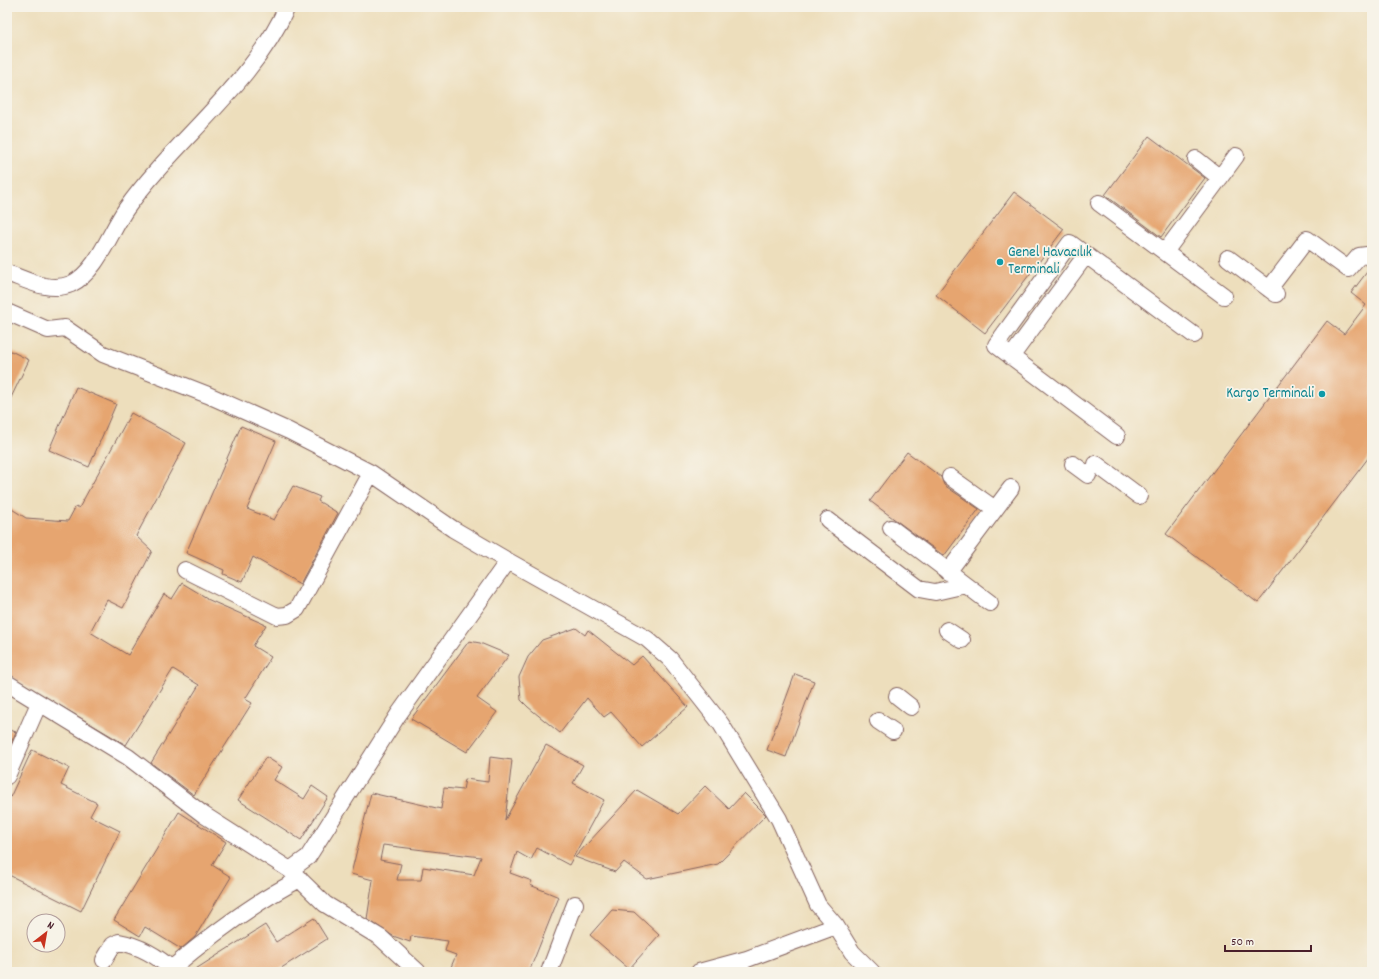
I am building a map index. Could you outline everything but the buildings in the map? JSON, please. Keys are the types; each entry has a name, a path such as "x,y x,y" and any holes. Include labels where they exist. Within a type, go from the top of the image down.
{"street":[{"path":"7,273 46,287 71,284 93,266 124,211 153,173 241,78 280,23 287,7"},
{"path":"1165,252 1236,156"},
{"path":"1196,159 1220,178"},
{"path":"1099,203 1224,296"},
{"path":"1228,258 1273,291 1307,239 1348,270 1360,256 1367,255 1372,259"},
{"path":"1117,436 996,346 1070,244 1194,335"},
{"path":"1011,357 1086,255"},
{"path":"7,312 48,330 65,328 103,354 215,398 289,431 371,473 453,529 647,638 670,659 721,724 785,829 818,905 836,926 852,952 872,972"},
{"path":"1073,464 1092,469 1139,496"},
{"path":"185,570 277,616 287,615 297,609 371,473"},
{"path":"950,477 995,509"},
{"path":"948,572 1011,488"},
{"path":"828,520 919,589 935,592 966,585"},
{"path":"891,528 990,603"},
{"path":"104,960 113,945 119,942 141,948 173,970 215,932 284,888 308,857 398,715 508,561"},
{"path":"947,630 962,640"},
{"path":"7,683 128,757 204,815 295,875 326,904 381,938 418,972"},
{"path":"897,696 911,707"},
{"path":"7,776 39,703"},
{"path":"878,720 893,731"},
{"path":"549,972 575,904"},
{"path":"699,972 748,966 836,926"}],"place":[{"name":"Genel Havacılık Terminali","path":"1000,262"},
{"name":"Kargo Terminali","path":"1322,394"}]}
